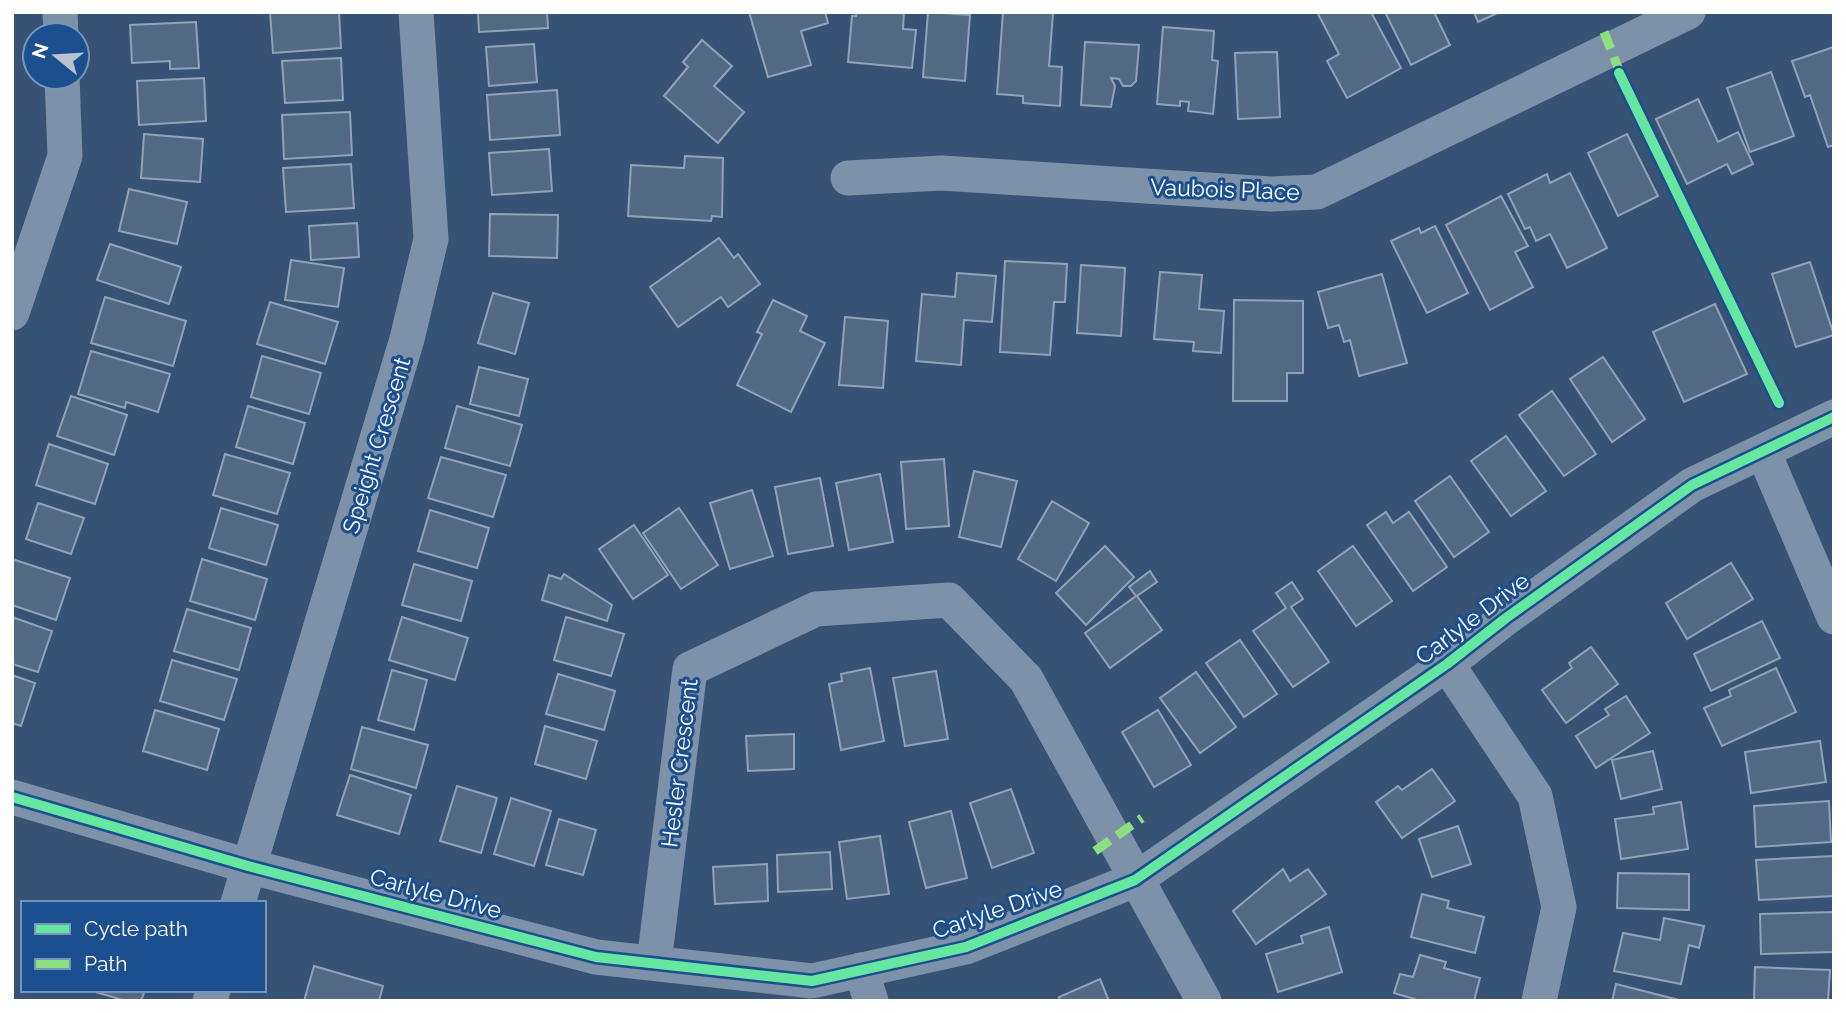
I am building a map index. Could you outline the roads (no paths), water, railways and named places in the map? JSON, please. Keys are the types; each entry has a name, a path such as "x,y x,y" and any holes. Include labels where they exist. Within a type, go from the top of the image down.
{"street":[{"name":"Speight Crescent","path":"239,901 407,339 430,239 416,12"},
{"name":"Vaubois Place","path":"848,178 942,173 1271,194 1317,192 1688,12"},
{"path":"12,313 65,156 63,91"},
{"name":"Carlyle Drive","path":"12,797 248,866 596,957 866,985 1135,880 1447,664 1506,618 1692,485 1834,417"},
{"path":"1763,450 1834,617"},
{"name":"Hesler Crescent","path":"654,963 690,669 816,609 949,600 1026,679 1135,880"},
{"path":"1447,664 1535,796 1559,907 1539,1001"},
{"path":"1135,880 1204,1001"}]}
